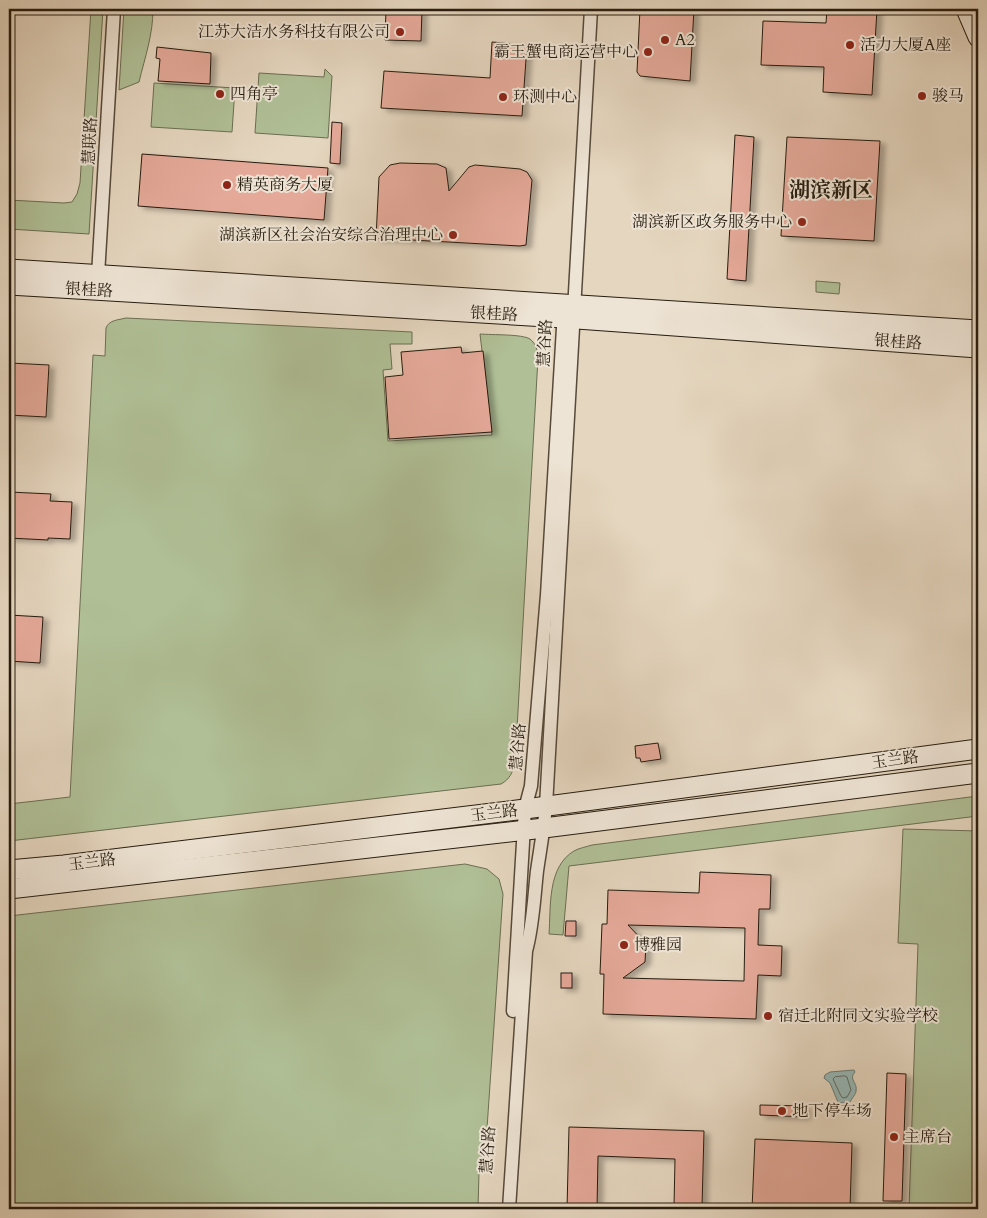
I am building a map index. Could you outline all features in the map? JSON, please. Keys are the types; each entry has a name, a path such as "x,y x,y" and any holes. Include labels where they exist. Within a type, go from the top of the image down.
{"street":[{"name":"慧联路","path":"98,275 114,9"},
{"name":"慧谷路","path":"500,1209 524,809 531,786 547,595 591,9"},
{"path":"966,9 978,37"},
{"name":"银桂路","path":"9,269 570,307 978,330"},
{"name":"银桂路","path":"9,285 570,307 978,348"},
{"name":"慧谷路","path":"509,1209 526,952 530,936 546,806 570,307"},
{"name":"玉兰路","path":"9,870 64,865 524,809 978,749"},
{"name":"玉兰路","path":"9,889 523,831 978,773"}],"green space":[{"path":"91,9 103,9 89,234 9,229 9,200 64,203 72,202 77,194 80,183"},
{"path":"124,9 153,9 153,19 139,82 119,90"},
{"path":"736,9 769,9 768,13 736,11"},
{"path":"325,69 332,76 328,138 255,133 259,73 324,77"},
{"path":"154,83 235,88 232,132 151,127"},
{"path":"816,281 840,283 839,294 816,292"},
{"path":"126,318 412,332 412,344 390,344 392,369 383,370 388,441 492,435 480,334 520,336 532,341 538,353 538,358 515,764 507,780 501,784 9,841 9,804 70,797 93,355 105,356 107,325"},
{"path":"978,796 978,816 569,866 563,935 549,934 552,888 555,877 565,858 580,848"},
{"path":"903,829 978,831 978,1209 909,1209 918,944 898,943"},
{"path":"465,864 487,869 499,879 503,894 486,1143 479,1172 478,1209 9,1209 9,916"}],"water":[{"path":"854,1070 855,1072 852,1077 856,1086 855,1093 850,1102 838,1102 830,1083 824,1078 825,1075 830,1072"}],"building":[{"path":"386,9 422,9 421,41 385,40"},
{"name":"A2","path":"640,9 694,9 690,81 640,76 637,72"},
{"path":"827,9 877,9 872,95 823,92 824,67 761,65 763,21 826,23"},
{"path":"492,42 527,45 522,116 381,108 384,71 490,78"},
{"path":"157,47 211,53 210,84 158,81 160,59 156,58"},
{"path":"332,122 342,123 340,164 330,163"},
{"path":"735,135 754,137 746,281 727,279"},
{"path":"787,137 880,141 874,241 781,236"},
{"path":"142,154 328,168 324,220 138,206"},
{"path":"400,163 437,164 446,168 449,191 469,167 475,165 520,169 527,172 532,180 526,245 376,238 379,177 390,165"},
{"path":"461,347 462,353 483,351 492,432 389,439 385,377 403,375 401,352"},
{"path":"9,363 49,365 46,417 9,415"},
{"path":"9,492 51,494 50,501 72,502 70,539 9,538"},
{"path":"9,615 43,617 40,663 9,661"},
{"path":"658,743 661,759 641,762 640,758 636,758 635,746"},
{"name":"博雅园","path":"700,872 771,875 770,909 759,909 758,945 782,946 781,976 758,975 756,1019 603,1014 604,974 600,974 602,924 607,924 608,890 699,893","holes":["628,925 745,928 744,981 623,978 645,962 646,944"]},
{"path":"566,921 576,921 576,936 565,936"},
{"path":"561,973 572,973 572,988 561,988"},
{"name":"主席台","path":"887,1073 906,1074 902,1201 883,1201"},
{"name":"地下停车场","path":"760,1105 805,1106 805,1117 760,1115"},
{"path":"569,1127 704,1131 702,1207 674,1207 675,1159 598,1156 597,1209 567,1209"},
{"path":"755,1139 852,1143 850,1209 752,1209"}],"place":[{"name":"江苏大洁水务科技有限公司","path":"400,32"},
{"name":"A2","path":"665,40"},
{"name":"活力大厦A座","path":"850,45"},
{"name":"霸王蟹电商运营中心","path":"648,52"},
{"name":"四角亭","path":"220,94"},
{"name":"骏马","path":"922,96"},
{"name":"环测中心","path":"503,97"},
{"name":"精英商务大厦","path":"227,185"},
{"name":"湖滨新区政务服务中心","path":"802,222"},
{"name":"湖滨新区社会治安综合治理中心","path":"453,235"},
{"name":"博雅园","path":"624,945"},
{"name":"宿迁北附同文实验学校","path":"768,1016"},
{"name":"地下停车场","path":"782,1111"},
{"name":"主席台","path":"894,1137"}],"district":[{"name":"湖滨新区","path":"831,190"}]}
